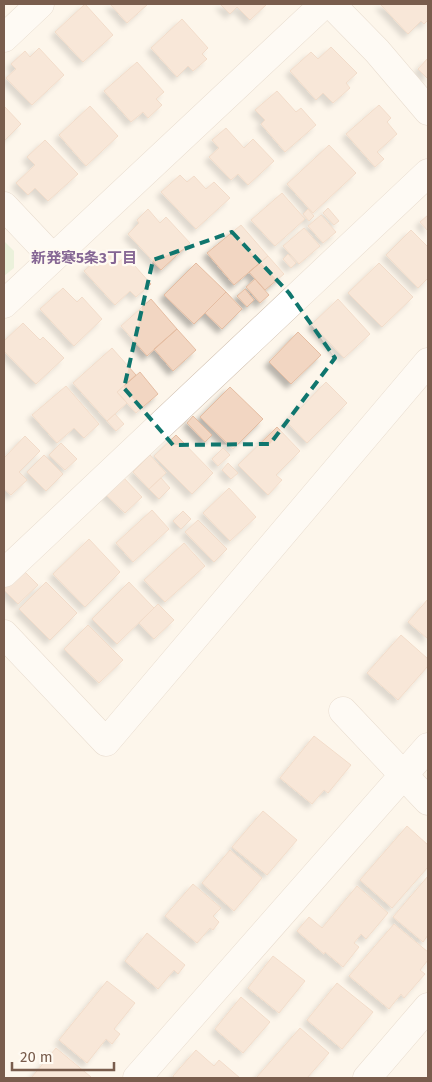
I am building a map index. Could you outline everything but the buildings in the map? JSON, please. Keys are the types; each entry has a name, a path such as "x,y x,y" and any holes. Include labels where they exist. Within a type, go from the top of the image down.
{"street":[{"path":"4,38 40,4"},
{"path":"4,304 324,4"},
{"path":"332,4 377,51 428,111"},
{"path":"4,573 428,173"},
{"path":"4,206 53,258"},
{"path":"4,634 106,742 428,362"},
{"path":"343,711 428,801"},
{"path":"137,1078 428,747"},
{"path":"367,1078 428,1007"}],"highlighted area":[{"path":"232,232 289,293 335,358 270,444 173,445 124,388 153,260"}],"green space":[{"path":"4,241 14,251 14,268 4,276"}],"district":[{"name":"新発寒5条3丁目","path":"84,258"}]}
